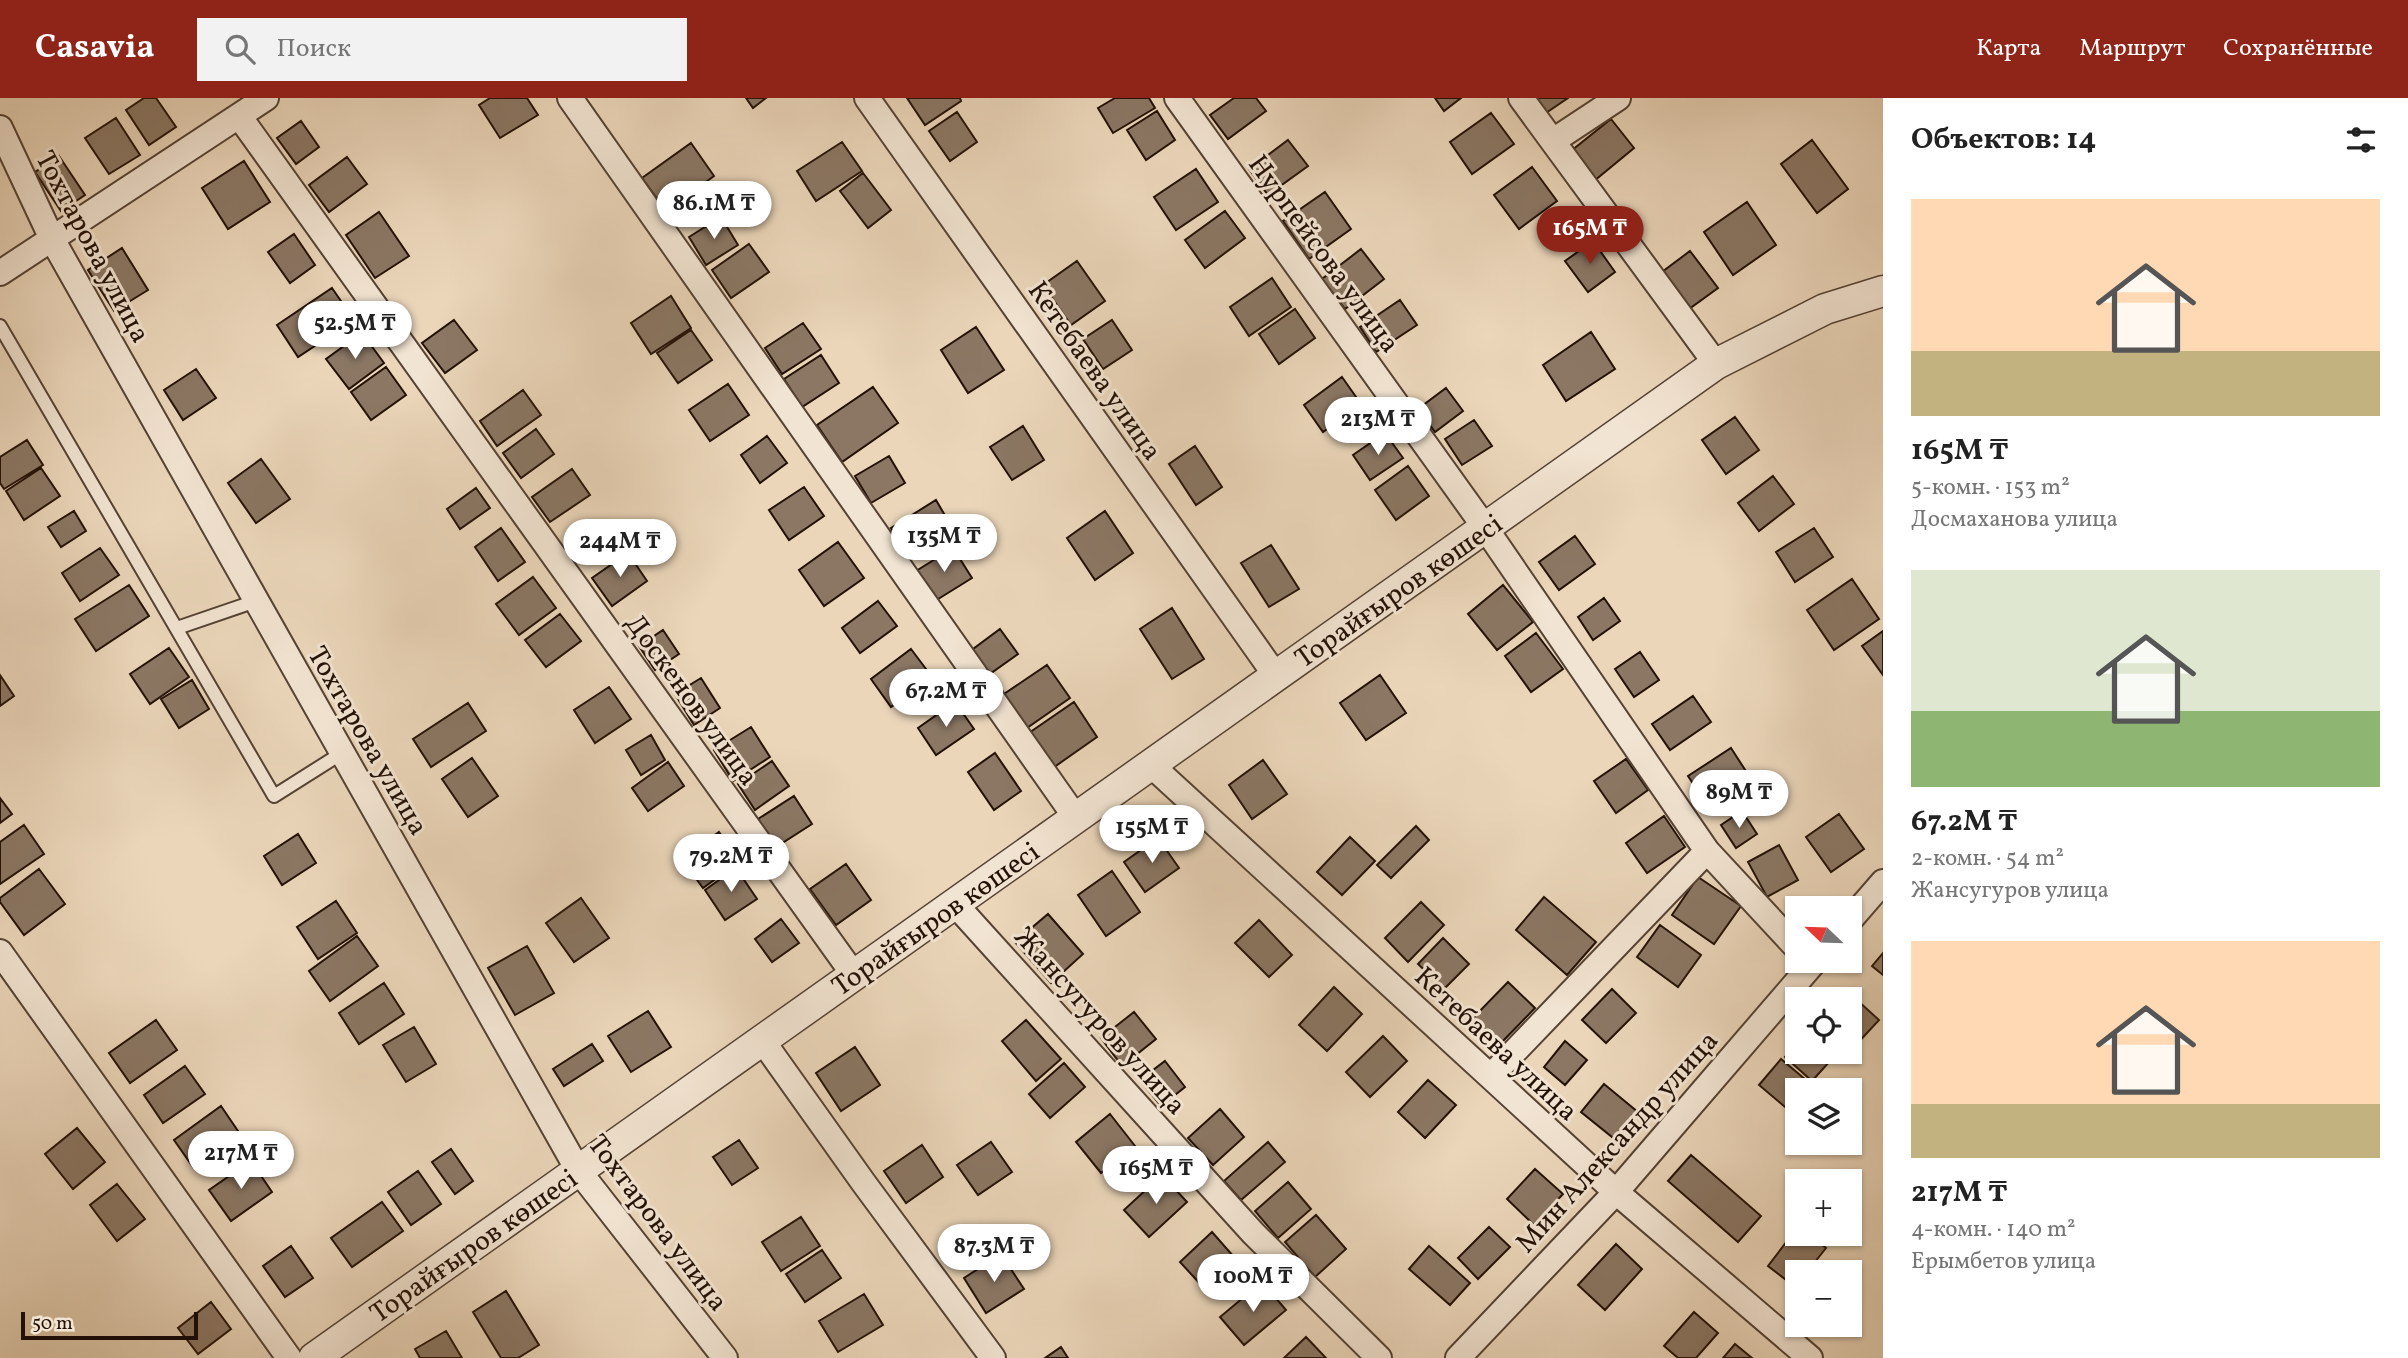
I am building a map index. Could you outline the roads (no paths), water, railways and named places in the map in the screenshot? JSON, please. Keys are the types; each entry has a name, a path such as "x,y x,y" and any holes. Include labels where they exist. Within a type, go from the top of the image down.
{"street":[{"path":"0,273 266,98"},
{"path":"570,98 1076,818"},
{"name":"Кетебаева улица","path":"867,98 1276,676"},
{"name":"Нурпейсова улица","path":"1177,98 1486,529 1707,851 1785,934"},
{"path":"1521,98 1716,364"},
{"path":"1553,141 1618,98"},
{"name":"Доскенов улица","path":"239,116 854,975"},
{"name":"Тохтарова улица","path":"0,128 52,239 579,1170 725,1358"},
{"name":"Торайғыров көшесі","path":"314,1358 1716,364 1825,309 1883,291"},
{"name":"Кетебаева улица","path":"1151,765 1616,1192 1810,1358"},
{"path":"1490,1076 1707,851"},
{"path":"1862,906 1883,882"},
{"name":"Жансугуров улица","path":"955,904 1253,1233 1379,1358"},
{"path":"0,952 289,1358"},
{"name":"Мин Александр улица","path":"1458,1358 1616,1192 1796,973"},
{"path":"762,1040 993,1358"}],"lane":[{"path":"0,326 274,796 342,753"},
{"path":"177,628 256,601"}]}
